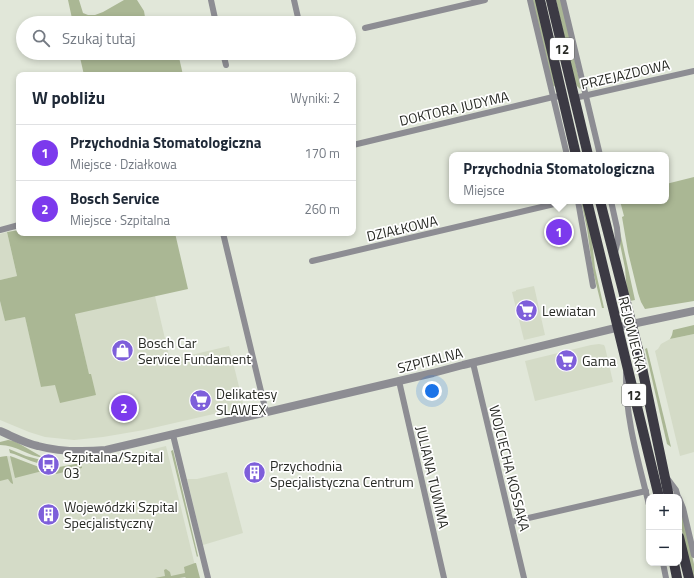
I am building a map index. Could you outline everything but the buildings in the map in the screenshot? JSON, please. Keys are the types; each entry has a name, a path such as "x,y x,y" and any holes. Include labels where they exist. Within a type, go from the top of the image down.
{"highway":[{"name":"12","path":"540,0 557,96 575,152"},
{"name":"12","path":"551,0 587,152"},
{"name":"REJOWIECKA","path":"588,204 657,494"},
{"name":"REJOWIECKA","path":"601,204 632,324 669,494"},
{"path":"682,549 689,578"},
{"path":"675,566 678,578"}],"street":[{"path":"211,0 214,16"},
{"path":"294,0 298,16"},
{"path":"366,28 485,0"},
{"path":"530,0 557,96 566,152"},
{"path":"563,0 599,152"},
{"path":"225,60 226,65"},
{"name":"PRZEJAZDOWA","path":"557,96 574,97 586,95 694,71"},
{"name":"DOKTORA JUDYMA","path":"356,144 557,96"},
{"name":"DZIAŁKOWA","path":"312,261 554,204"},
{"path":"579,204 593,286"},
{"path":"612,204 618,240 615,261"},
{"path":"0,230 16,226"},
{"path":"223,236 266,412"},
{"name":"SZPITALNA","path":"0,431 36,446 53,450 88,452 106,450 433,373 632,324 694,311"},
{"name":"WOJCIECHA KOSSAKA","path":"473,363 524,578"},
{"path":"626,364 626,390 629,418 647,494"},
{"name":"JULIANA TUWIMA","path":"398,381 444,578"},
{"path":"173,434 208,578"},
{"name":"REJOWIECKA","path":"665,476 678,494"},
{"path":"511,522 646,491"},
{"name":"REJOWIECKA","path":"682,506 694,555"},
{"path":"664,566 666,578"}],"shaded area":[{"path":"7,232 17,276 0,280 0,234"},
{"path":"534,286 545,335 524,340 512,292"},
{"path":"155,296 170,360 229,346 244,407 144,430 74,440 45,437 0,420 0,301 5,321 25,317 42,387 89,375 75,313"},
{"path":"694,334 694,452 680,456 655,351 661,344 670,339"},
{"path":"599,344 604,345 605,347 613,382 535,401 525,361"},
{"path":"166,446 198,578 0,578 0,457 14,457 39,467 54,468 81,463 102,462"},
{"path":"227,472 243,533 203,545 187,479 197,479"}],"green space":[{"path":"68,0 79,0 83,13 95,15 124,0 137,0 144,11 145,16 71,16"},
{"path":"532,0 536,0 555,85 554,87 552,85"},
{"path":"556,0 561,0 580,89 574,80"},
{"path":"81,60 180,60 182,72 83,72"},
{"path":"694,177 694,301 645,309 638,293 628,252 622,217 624,216 621,204 669,204 669,183"},
{"path":"582,204 585,204 592,240 595,268 604,308 602,308 593,271"},
{"path":"619,227 635,300 630,301 627,293"},
{"path":"16,230 16,236 176,236 188,289 75,314 89,374 91,374 96,395 60,403 55,385 41,387 25,317 5,321 0,301 0,280 17,276 7,232"},
{"path":"694,325 694,334 670,339 673,330"},
{"path":"647,348 671,447 667,444 645,349"},
{"path":"8,440 18,443 44,458 6,445 0,445 0,442"},
{"path":"9,449 26,456 45,461 44,465 10,453"},
{"path":"173,450 198,556 197,557 171,451"},
{"path":"7,456 13,484 8,479 0,481 0,457"},
{"path":"10,456 39,467 54,468 15,478"},
{"path":"81,463 82,468 56,474 54,468"},
{"path":"682,515 694,564 693,578 682,531"},
{"path":"195,563 200,578 155,578 165,576 164,570 166,569 170,572 171,576 185,573 184,567"}],"place":[{"name":"Przychodnia Stomatologiczna","path":"559,232"},
{"name":"Lewiatan","path":"526,310"},
{"name":"Bosch Car Service Fundament","path":"123,350"},
{"name":"Gama","path":"567,360"},
{"name":"Delikatesy SLAWEX","path":"201,401"},
{"name":"Bosch Service","path":"124,408"},
{"name":"Szpitalna/Szpital 03","path":"48,464"},
{"name":"Przychodnia Specjalistyczna Centrum","path":"254,473"},
{"name":"Wojewódzki Szpital Specjalistyczny","path":"49,514"}]}
